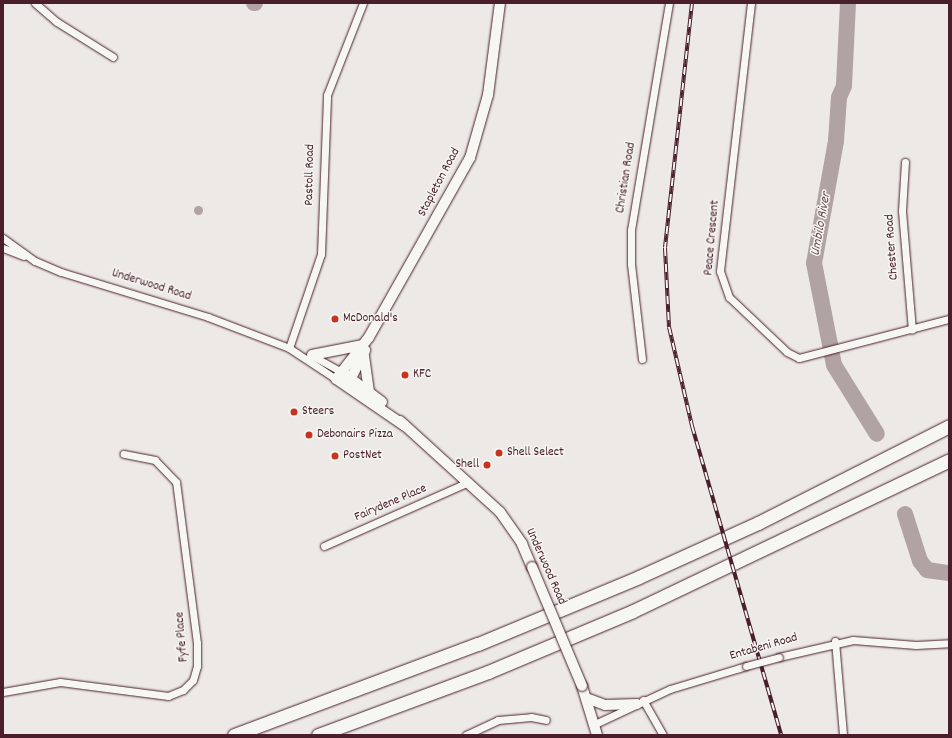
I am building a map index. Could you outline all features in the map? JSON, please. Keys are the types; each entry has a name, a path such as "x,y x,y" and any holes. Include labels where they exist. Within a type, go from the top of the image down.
{"highway":[{"path":"234,735 478,644 631,580 872,466 949,426"},
{"path":"318,735 488,672 633,611 885,492 944,462"}],"main road":[{"name":"Stapleton Road","path":"349,382 366,344 470,158 488,95 500,3"},
{"name":"Stapleton Road","path":"339,376 366,344"},
{"path":"312,355 366,344 364,374 369,392"},
{"name":"Underwood Road","path":"339,376 369,392 511,524 532,567 582,686 595,724 597,735"},
{"name":"Underwood Road","path":"349,382 405,426"},
{"path":"586,698 605,704 640,702"}],"street":[{"path":"35,3 57,22 113,57"},
{"name":"Pastoll Road","path":"292,350 321,254 327,94 363,3"},
{"name":"Christian Road","path":"642,359 631,264 631,230 669,3"},
{"name":"Peace Crescent","path":"751,3 721,282 729,297 787,352 799,358 812,358 949,319"},
{"name":"Chester Road","path":"905,162 902,211 912,330"},
{"name":"Underwood Road","path":"3,238 35,261 215,319 292,350 339,376"},
{"path":"3,248 35,261"},
{"name":"Underwood Road","path":"292,350 312,355 339,376"},
{"name":"Fyfe Place","path":"3,692 60,682 168,696 183,690 193,680 197,666 197,643 176,482 155,460 124,454"},
{"name":"Fairydene Place","path":"324,546 466,483"},
{"path":"835,641 843,735"},
{"name":"Entabeni Road","path":"595,724 640,702 746,666 835,641 949,643"},
{"path":"640,702 663,735"},
{"path":"466,735 498,720 531,717 546,720"}],"shaded area":[{"path":"198,205 203,210 198,215 193,210"}],"waterway":[{"name":"Umbilo River","path":"848,3 844,86 839,97 836,141 814,263 834,365 877,434"},
{"name":"Umbilo River","path":"905,514 920,561 927,570 949,573"}],"railway":[{"path":"692,3 665,248 669,327 692,426 781,735"}],"place":[{"name":"McDonald's","path":"335,319"},
{"name":"KFC","path":"405,375"},
{"name":"Steers","path":"294,412"},
{"name":"Debonairs Pizza","path":"309,435"},
{"name":"Shell Select","path":"499,453"},
{"name":"PostNet","path":"335,456"},
{"name":"Shell","path":"487,465"}]}
